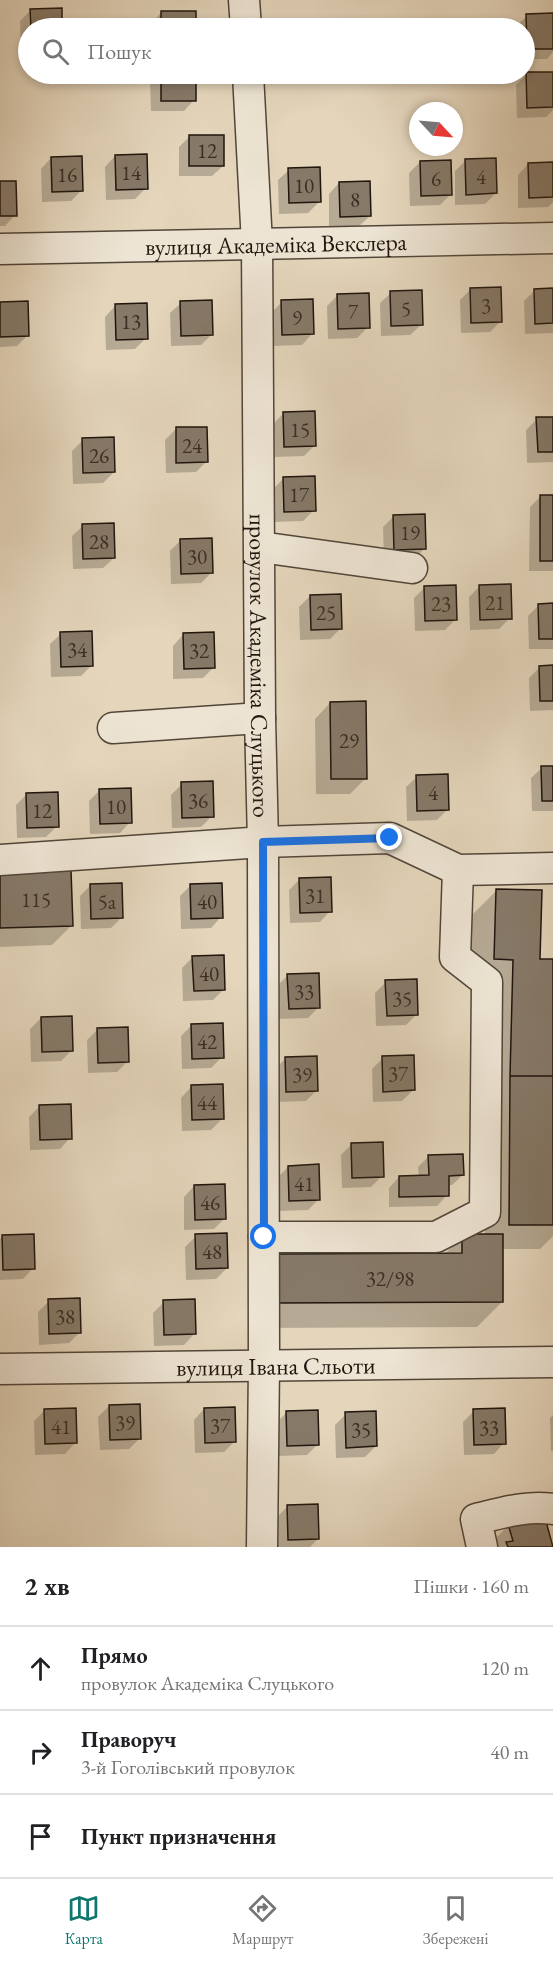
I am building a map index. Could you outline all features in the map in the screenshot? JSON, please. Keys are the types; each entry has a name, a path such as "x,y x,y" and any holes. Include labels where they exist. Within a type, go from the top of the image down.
{"street":[{"path":"244,0 245,18"},
{"name":"провулок Академіка Слуцького","path":"249,84 257,244 263,842 262,1547"},
{"name":"вулиця Академіка Векслера","path":"0,249 553,238"},
{"path":"260,548 412,568"},
{"path":"113,728 260,718"},
{"path":"0,860 263,842 390,838 458,870 553,868"},
{"path":"264,1237 436,1237 485,1212 487,982 455,957 458,870"},
{"name":"вулиця Івана Сльоти","path":"0,1369 553,1362"},
{"path":"482,1547 477,1519 539,1507 553,1509"}],"building":[{"path":"62,8 62,18 30,18 30,9"},
{"path":"161,11 196,11 196,18 161,18"},
{"path":"553,13 553,49 535,49 535,18 526,18 526,14"},
{"path":"535,72 553,72 553,107 527,108 526,84 535,84"},
{"path":"161,84 196,84 196,101 161,101"},
{"path":"189,135 224,135 224,166 189,166"},
{"path":"147,154 148,189 116,190 115,155"},
{"path":"82,156 83,191 52,192 51,157"},
{"path":"496,158 497,193 466,195 465,159"},
{"path":"451,160 452,195 421,196 420,161"},
{"path":"553,162 553,197 529,198 528,163"},
{"path":"320,167 321,202 289,203 288,168"},
{"path":"0,181 16,181 17,216 0,216"},
{"path":"370,181 371,216 340,217 339,182"},
{"path":"501,287 502,322 471,323 470,288"},
{"path":"553,288 553,323 535,324 534,289"},
{"path":"422,290 423,325 391,326 390,291"},
{"path":"369,293 370,328 338,329 337,294"},
{"path":"313,299 314,334 282,335 281,300"},
{"path":"212,300 213,335 181,336 180,301"},
{"path":"28,301 29,336 0,337 0,302"},
{"path":"147,303 148,339 116,340 115,304"},
{"path":"315,411 316,446 284,447 283,412"},
{"path":"536,417 553,417 553,452 538,452"},
{"path":"176,427 207,427 208,462 176,463"},
{"path":"114,437 115,472 83,473 82,438"},
{"path":"315,476 316,511 284,512 283,477"},
{"path":"540,495 553,495 553,561 540,561"},
{"path":"425,514 426,549 394,550 393,515"},
{"path":"114,523 115,558 83,559 82,524"},
{"path":"212,538 213,573 181,574 180,539"},
{"path":"511,584 512,619 480,620 479,585"},
{"path":"456,585 457,620 425,621 424,586"},
{"path":"341,594 342,629 311,630 310,595"},
{"path":"553,603 553,639 539,639 538,604"},
{"path":"92,631 93,666 61,667 60,632"},
{"path":"214,632 215,668 184,669 183,633"},
{"path":"553,665 553,701 540,701 539,666"},
{"path":"366,701 367,779 331,779 330,702"},
{"path":"541,766 553,766 553,801 542,801"},
{"path":"448,774 449,810 417,811 416,775"},
{"path":"213,781 214,817 182,818 181,782"},
{"path":"131,788 132,823 100,824 99,789"},
{"path":"58,792 59,827 27,828 26,793"},
{"path":"71,870 73,926 0,928 0,873"},
{"path":"331,877 332,912 300,913 299,878"},
{"path":"122,883 123,918 91,919 90,884"},
{"path":"222,883 223,918 191,919 190,884"},
{"path":"496,889 542,890 540,959 553,959 553,1076 510,1076 513,960 494,959"},
{"path":"224,955 225,990 194,991 192,956"},
{"path":"319,973 320,1008 289,1009 287,974"},
{"path":"417,979 418,1015 387,1016 385,980"},
{"path":"72,1016 73,1051 42,1052 41,1017"},
{"path":"223,1023 224,1058 192,1059 191,1024"},
{"path":"128,1027 129,1062 98,1063 97,1028"},
{"path":"414,1055 415,1090 383,1092 382,1056"},
{"path":"317,1056 318,1091 286,1092 285,1057"},
{"path":"510,1076 553,1076 553,1225 509,1225"},
{"path":"223,1084 224,1119 192,1120 191,1085"},
{"path":"71,1104 72,1139 40,1140 39,1105"},
{"path":"383,1142 384,1177 352,1178 351,1143"},
{"path":"463,1154 464,1175 449,1176 449,1196 399,1197 399,1176 429,1175 428,1155"},
{"path":"319,1164 320,1200 289,1201 288,1166"},
{"path":"225,1184 226,1219 195,1220 194,1185"},
{"path":"227,1233 228,1268 196,1269 195,1234"},
{"path":"34,1234 35,1269 3,1270 2,1235"},
{"path":"462,1234 503,1234 503,1302 276,1303 276,1254 462,1253"},
{"path":"80,1298 81,1333 49,1334 48,1299"},
{"path":"195,1299 196,1334 164,1335 163,1300"},
{"path":"140,1404 141,1439 110,1440 109,1405"},
{"path":"235,1407 236,1442 205,1443 204,1408"},
{"path":"76,1408 77,1443 45,1444 44,1409"},
{"path":"505,1408 506,1444 474,1445 473,1409"},
{"path":"318,1410 319,1445 287,1446 286,1411"},
{"path":"376,1411 377,1446 346,1448 345,1412"},
{"path":"318,1504 319,1539 288,1540 287,1505"},
{"path":"544,1514 553,1547 508,1547 506,1542 513,1541 508,1524"}],"route":[{"path":"264,1237 263,842 390,838"}]}
